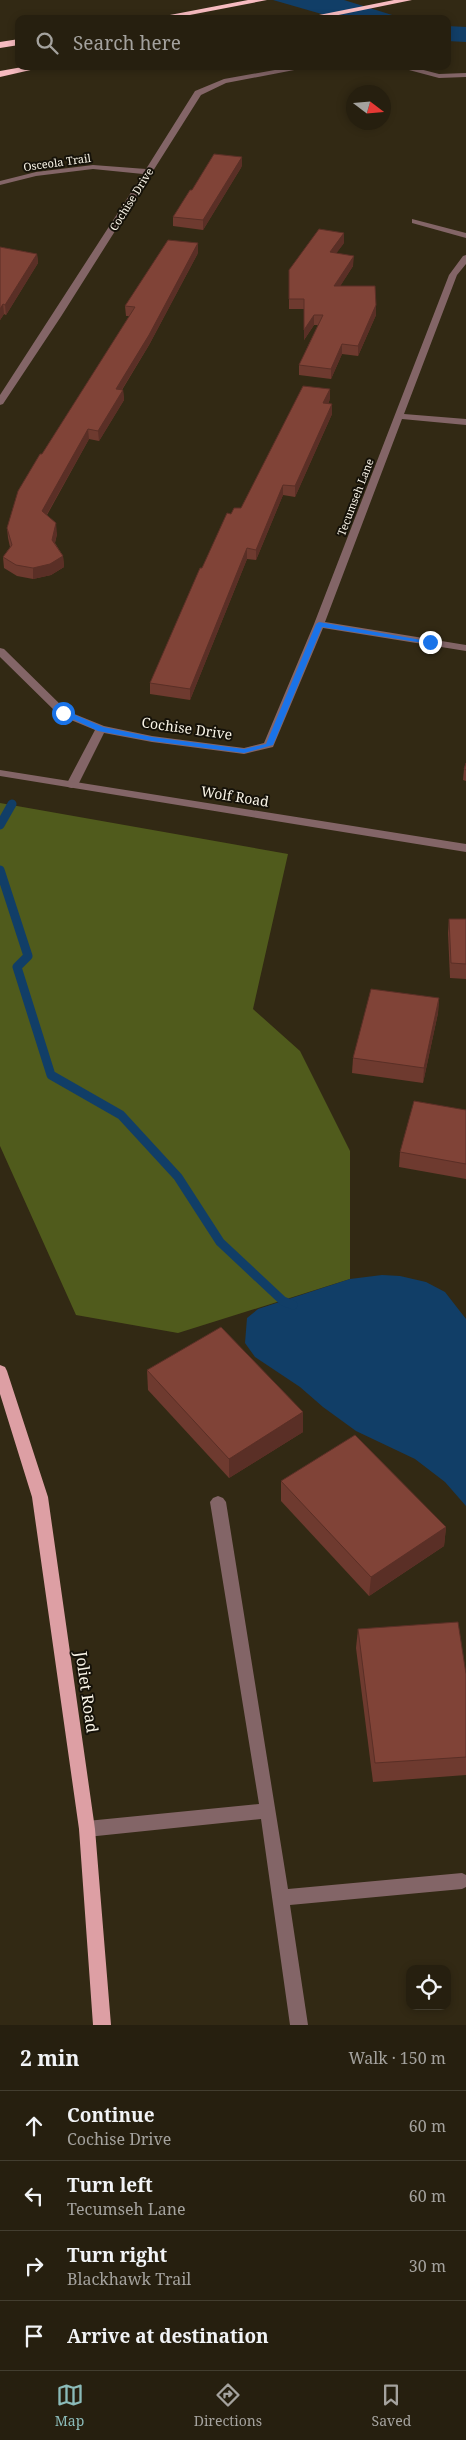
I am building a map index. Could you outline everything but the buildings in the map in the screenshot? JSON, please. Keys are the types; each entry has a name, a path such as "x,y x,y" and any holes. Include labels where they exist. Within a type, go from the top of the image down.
{"highway":[{"path":"175,15 263,0"},
{"path":"324,15 408,0"},
{"path":"0,45 15,43"},
{"path":"0,74 22,70"}],"main road":[{"name":"Joliet Road","path":"0,1370 40,1497 87,1829 102,2025"}],"street":[{"name":"Cochise Drive","path":"0,402 58,315 198,94 224,81 288,70"},
{"path":"414,70 439,76 466,75"},
{"name":"Osceola Trail","path":"0,184 36,174 93,166 148,172"},
{"path":"414,221 466,236"},
{"name":"Tecumseh Lane","path":"269,745 319,624 453,275 466,258"},
{"path":"400,416 466,422"},
{"path":"319,624 466,648"},
{"name":"Cochise Drive","path":"0,651 63,713 101,729 152,739 244,751 269,745"},
{"path":"72,785 101,729"},
{"name":"Wolf Road","path":"0,773 466,848"},
{"path":"218,1502 268,1811 299,2025"},
{"path":"87,1829 268,1811"},
{"path":"280,1898 462,1882"}],"green space":[{"path":"0,803 288,854 253,1009 300,1051 350,1151 350,1279 178,1333 76,1315 0,1146"}],"water":[{"path":"273,0 344,0 392,15 325,15"},
{"path":"451,26 466,27 466,42 451,41"},
{"path":"382,1275 400,1276 426,1282 445,1292 466,1319 466,1506 445,1482 415,1459 356,1431 323,1407 300,1387 255,1357 245,1343 247,1318 258,1309 350,1279"}],"waterway":[{"path":"0,825 12,804"},
{"path":"0,870 28,956 17,967 51,1075 121,1115 178,1177 220,1242 283,1301 293,1305"}],"route":[{"path":"63,713 101,729 152,739 244,751 269,745 319,624 430,642"}]}
